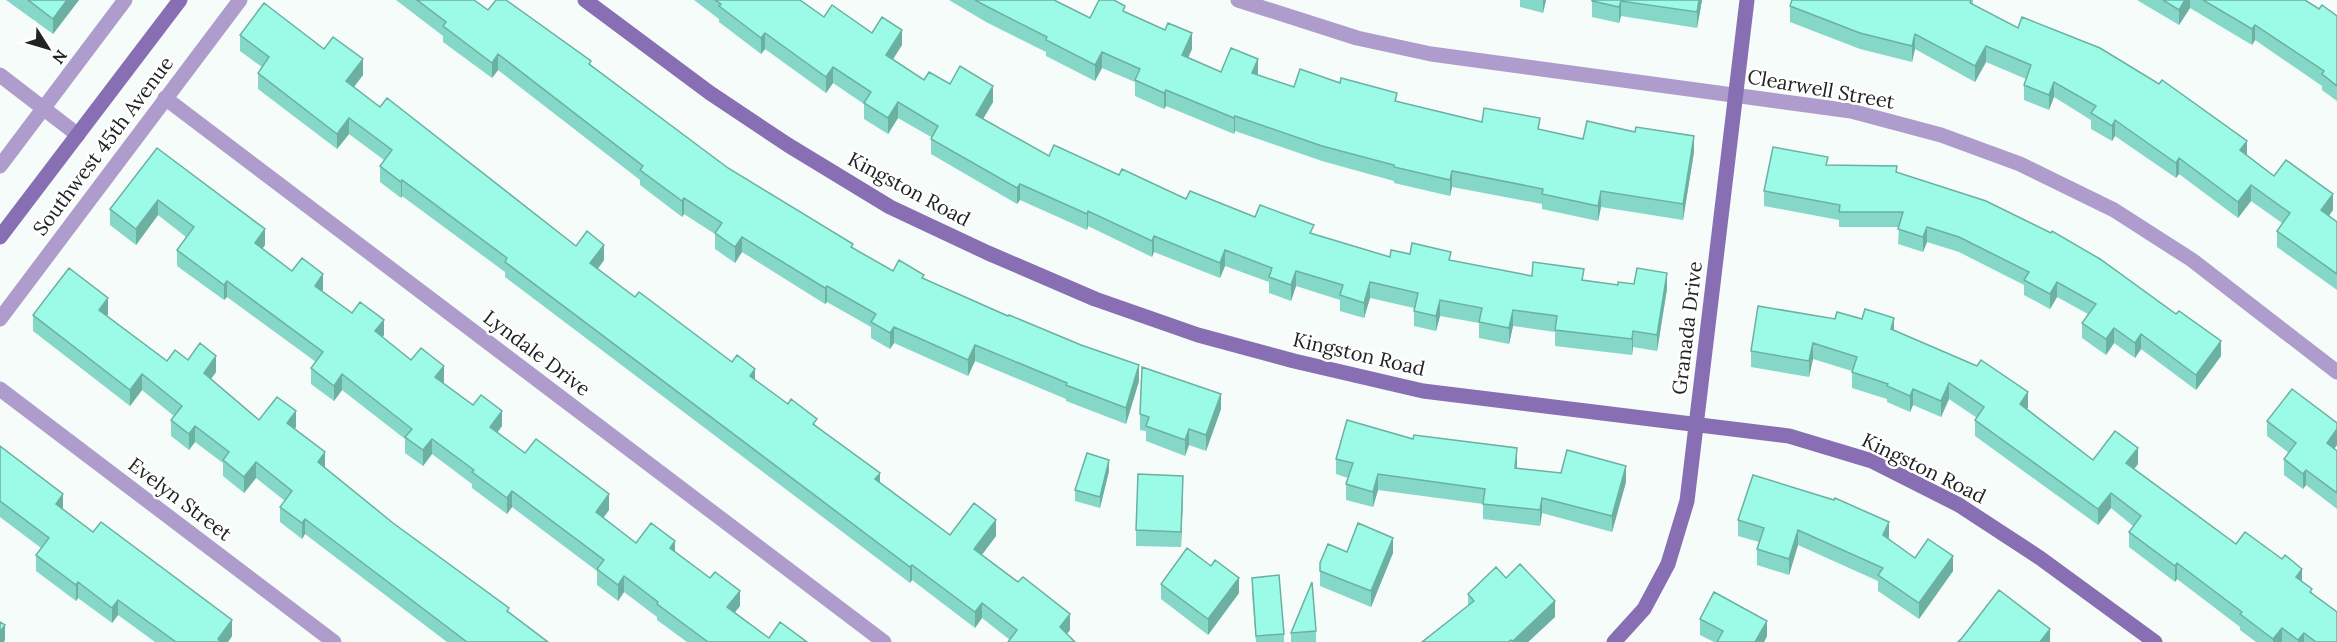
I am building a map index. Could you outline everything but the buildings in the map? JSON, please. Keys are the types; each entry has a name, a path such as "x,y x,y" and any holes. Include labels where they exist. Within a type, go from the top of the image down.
{"street":[{"path":"0,166 125,0"},
{"name":"Southwest 45th Avenue","path":"0,237 180,0"},
{"name":"Southwest 45th Avenue","path":"0,319 240,0"},
{"name":"Kingston Road","path":"585,0 710,93 788,145 890,207 988,253 1095,299 1198,335 1294,361 1423,390 1789,436 1872,461 1959,505 2040,558 2145,639"},
{"name":"Clearwell Street","path":"1238,0 1357,38 1431,54 1851,111 1941,135 2020,164 2114,210 2192,260 2337,372"},
{"name":"Granada Drive","path":"1614,642 1644,609 1668,564 1687,501 1747,0"},
{"path":"0,75 78,135"},
{"name":"Lyndale Drive","path":"165,98 884,642"},
{"name":"Evelyn Street","path":"0,388 334,642"}]}
